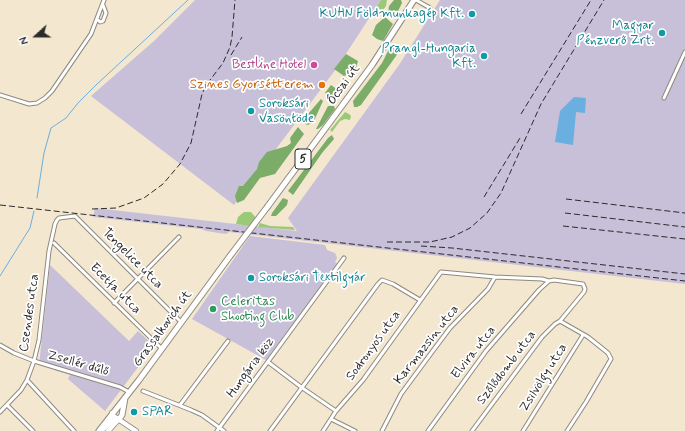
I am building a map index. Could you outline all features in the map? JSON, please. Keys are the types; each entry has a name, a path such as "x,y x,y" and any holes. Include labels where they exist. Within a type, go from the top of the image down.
{"main road":[{"name":"Ócsai út","path":"230,256 372,65 415,0"},
{"name":"Grassalkovich út","path":"99,431 162,349 230,256"},
{"path":"99,431 112,421 119,419 122,415 127,394"}],"street":[{"path":"0,95 29,104 38,103 45,98 52,91 91,34 98,20 100,22 103,21 106,13 102,5 104,0"},
{"path":"415,0 430,8"},
{"path":"664,98 685,52"},
{"name":"Tengelice utca","path":"69,217 75,216 179,320"},
{"name":"Csendes utca","path":"0,412 18,394 27,380 34,361 39,340 46,267 55,224 56,220 60,218 69,217"},
{"path":"114,303 178,237"},
{"name":"Ecetfa utca","path":"54,243 162,349"},
{"name":"Hungária köz","path":"217,431 344,258"},
{"name":"Sodronyos utca","path":"323,431 336,411 363,380 441,272 495,277"},
{"path":"495,277 542,279 549,281"},
{"name":"Karmazsin utca","path":"382,431 401,394 450,328 488,289 495,277"},
{"path":"270,431 301,387 382,280 393,284 420,300"},
{"name":"Elvira utca","path":"428,431 486,350 539,290 549,281"},
{"name":"Szőlődomb utca","path":"472,431 537,344 555,324 560,321 585,289 583,284 549,281"},
{"path":"560,321 583,335 610,356 611,359 567,431"},
{"name":"Zsilvölgy utca","path":"523,431 583,335"},
{"path":"180,405 228,341"},
{"name":"Zsellér dűlő","path":"0,345 14,353 34,361 120,387 127,394"},
{"path":"268,362 336,411"},
{"path":"27,380 74,431"},
{"path":"143,391 202,415 224,431"},
{"path":"7,405 33,431"},
{"path":"112,413 112,415 136,431"},
{"path":"108,431 119,419"},
{"path":"331,419 355,431"}],"shaded area":[{"path":"195,0 381,0 336,69 234,205 91,96 154,41"},
{"path":"440,0 685,0 685,284 229,232 226,234 201,229 93,217 95,208 297,231 288,218 399,65"},
{"path":"250,236 325,245 327,250 335,253 337,258 335,262 338,264 266,360 192,319"},
{"path":"50,265 129,341 138,331 154,346 105,411 68,379 70,375 39,365"}],"green space":[{"path":"381,0 387,0 386,6 383,10 376,8"},
{"path":"394,0 401,0 402,3 397,13 391,16 388,14 389,6"},
{"path":"385,17 393,24 383,41 372,35 376,25"},
{"path":"391,45 401,49 361,105 354,107 353,101 382,63"},
{"path":"346,54 358,61 355,71 344,76 334,69"},
{"path":"331,85 338,90 334,95 327,95 325,93"},
{"path":"321,99 323,101 313,123 307,125 302,121"},
{"path":"328,106 334,106 335,109 323,125 316,129"},
{"path":"345,112 351,116 350,120 345,119 340,121 332,132 330,130"},
{"path":"298,127 304,134 275,174 260,178 244,200 237,203 235,196 239,186 243,186 257,169 259,162 267,152 287,146 291,143 290,138"},
{"path":"332,135 334,139 322,153 293,195 288,191 328,138"},
{"path":"283,198 288,200 287,205 276,216 271,216 272,213"},
{"path":"244,212 251,212 256,218 250,226 236,224 238,217"},
{"path":"260,223 270,226 293,227 295,230 258,227"}],"water":[{"path":"574,97 586,98 585,113 576,112 573,145 555,142 560,111"}],"waterway":[{"path":"37,198 44,153 51,128 66,118 78,103 96,85 188,0"},
{"path":"0,276 30,228 34,211"}],"railway":[{"path":"92,209 116,208 144,198 163,184 180,164 191,143 202,94 207,84 223,63 230,47 235,0"},
{"path":"521,114 591,0"},
{"path":"387,242 430,242 452,237 470,228 487,213 501,193 541,104 604,0"},
{"path":"231,55 242,37"},
{"path":"484,197 520,138"},
{"path":"566,199 685,213"},
{"path":"0,205 685,281"},
{"path":"565,213 685,227"},
{"path":"563,226 685,239"},
{"path":"421,246 452,248 685,274"}],"place":[{"name":"KUHN Földmunkagép Kft.","path":"472,14"},
{"name":"Magyar Pénzverő Zrt.","path":"662,33"},
{"name":"Prangl-Hungaria Kft.","path":"484,56"},
{"name":"Bestline Hotel","path":"314,65"},
{"name":"Szines Gyorsétterem","path":"322,85"},
{"name":"Soroksári Vasöntöde","path":"251,111"},
{"name":"Soroksári Textilgyár","path":"251,278"},
{"name":"Celeritas Shooting Club","path":"213,309"},
{"name":"SPAR","path":"134,412"}]}
